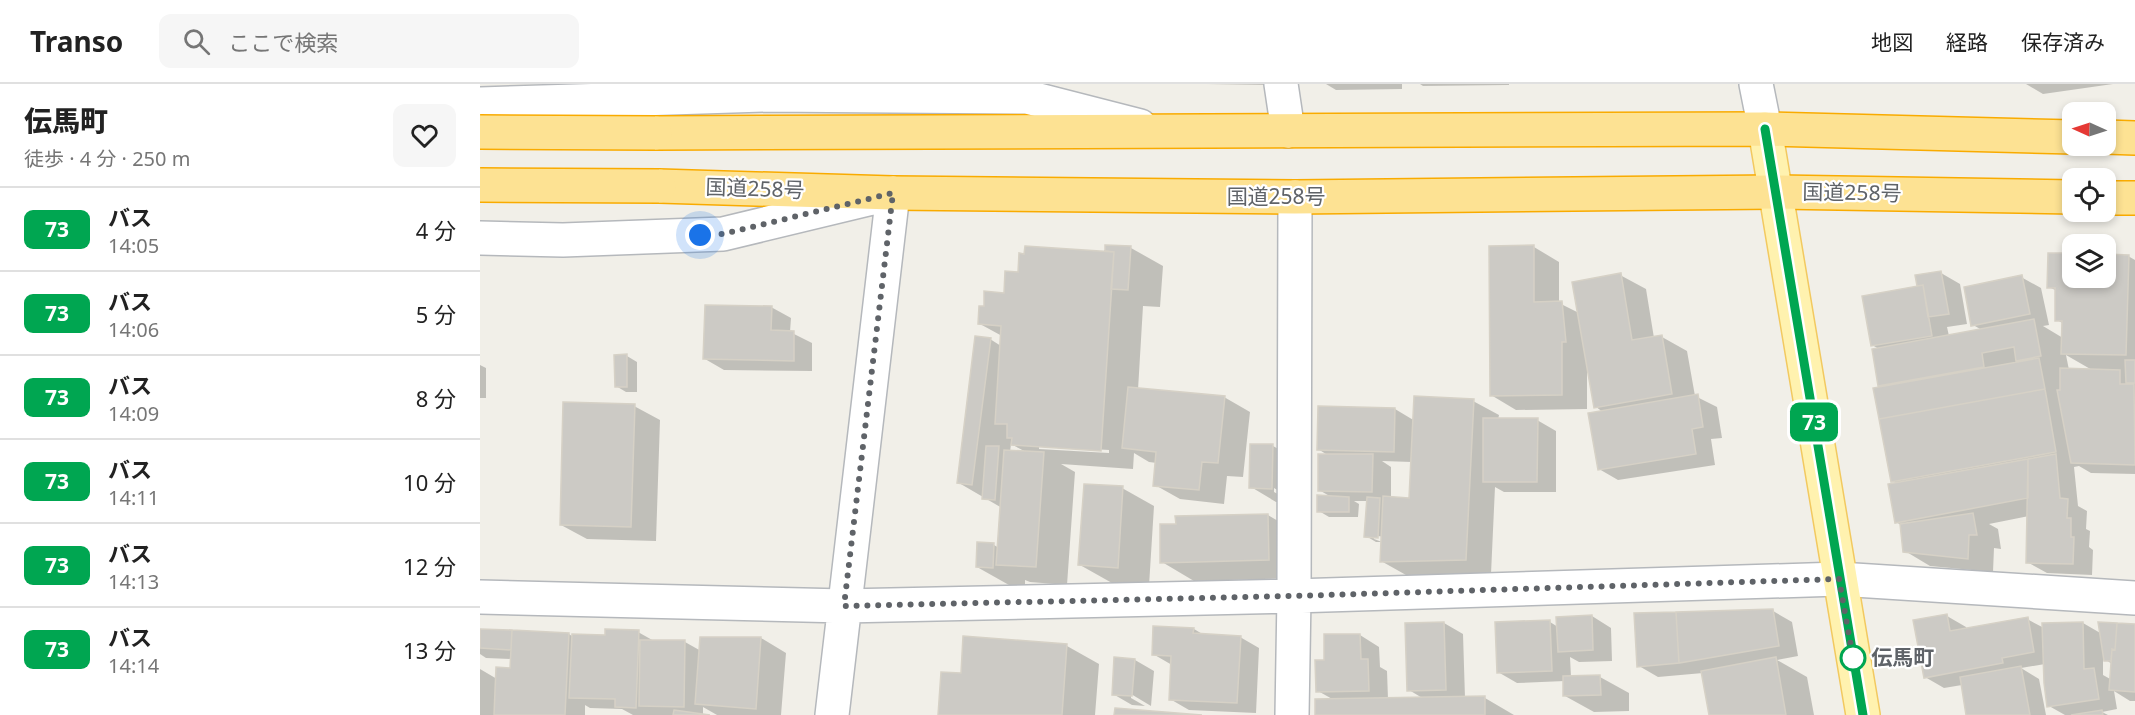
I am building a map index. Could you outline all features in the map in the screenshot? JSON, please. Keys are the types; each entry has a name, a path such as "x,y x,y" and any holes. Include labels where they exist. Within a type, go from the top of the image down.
{"highway":[{"path":"480,132 1765,129 2062,137"},
{"path":"2116,137 2135,138"},
{"name":"国道258号","path":"480,185 659,186 893,193 1295,198 1775,192 2062,197"},
{"path":"2116,198 2135,198"}],"main road":[{"path":"1765,129 1863,715"}],"street":[{"path":"1281,84 1288,130"},
{"path":"1756,84 1765,129"},
{"path":"480,104 766,90 1027,97 1163,132"},
{"path":"480,238 563,240 723,234 893,193 832,715"},
{"path":"1292,715 1295,198"},
{"path":"480,597 844,606 1294,596 1839,579 2135,598"}],"building":[{"path":"1105,245 1131,246 1128,290 1111,289 1114,252 1105,251"},
{"path":"1534,245 1534,302 1562,301 1566,342 1562,342 1562,395 1490,396 1489,246"},
{"path":"1025,246 1114,252 1101,451 1011,445 1012,438 1007,438 1007,424 995,424 1001,326 978,324 979,306 984,306 984,291 1004,293 1005,271 1018,272 1019,253 1024,254"},
{"path":"2048,253 2062,253 2062,288 2116,288 2116,254 2129,255 2126,355 2061,354 2062,321 2055,321 2055,288 2047,288"},
{"path":"1941,271 1949,314 1928,317 1923,285 1917,286 1915,275"},
{"path":"1621,273 1632,340 1662,335 1672,394 1594,408 1572,282"},
{"path":"2022,275 2030,314 1971,326 1964,287"},
{"path":"1923,285 1932,336 1871,346 1862,296"},
{"path":"705,305 772,306 771,330 794,331 794,361 703,359"},
{"path":"2034,319 2041,356 2016,361 2014,347 1982,353 1984,367 1878,386 1872,349"},
{"path":"975,336 991,338 972,485 957,483"},
{"path":"627,354 627,387 615,387 614,355"},
{"path":"2039,358 2045,389 1879,419 1873,388"},
{"path":"2125,360 2135,360 2135,383 2126,383"},
{"path":"2060,368 2120,370 2120,384 2134,384 2135,465 2071,463 2057,390 2060,390"},
{"path":"1128,387 1225,396 1218,463 1202,462 1199,490 1153,486 1156,452 1122,448"},
{"path":"2045,389 2056,452 1891,482 1879,419"},
{"path":"1698,394 1703,427 1692,429 1696,454 1598,470 1588,413"},
{"path":"1414,396 1474,399 1466,560 1380,562 1383,496 1409,498"},
{"path":"563,402 635,404 631,527 560,525"},
{"path":"1318,406 1395,408 1394,452 1317,450"},
{"path":"1483,418 1538,418 1537,482 1483,482"},
{"path":"1250,444 1273,444 1272,489 1249,488"},
{"path":"986,446 999,446 995,500 982,499"},
{"path":"1004,450 1044,452 1036,567 996,565"},
{"path":"1318,454 1373,454 1372,492 1318,491"},
{"path":"2056,454 2060,498 2068,499 2067,518 2071,518 2071,537 2074,537 2073,564 2026,563 2028,459"},
{"path":"2028,459 2028,498 1895,523 1888,484"},
{"path":"1084,484 1123,486 1118,568 1078,565"},
{"path":"1317,495 1349,497 1349,512 1317,512"},
{"path":"1367,497 1380,498 1378,538 1364,537"},
{"path":"1973,513 1977,535 1969,535 1968,559 1903,552 1900,524"},
{"path":"1268,514 1269,560 1160,563 1160,524 1176,524 1175,516"},
{"path":"977,542 994,543 993,568 976,567"},
{"path":"1773,609 1779,646 1679,663 1676,612"},
{"path":"1676,612 1679,663 1637,667 1634,613"},
{"path":"1947,614 1950,631 2028,617 2034,652 2002,658 2003,663 1924,678 1913,620"},
{"path":"1592,615 1593,650 1558,652 1556,617"},
{"path":"1550,620 1552,671 1497,673 1495,622"},
{"path":"1444,622 1446,690 1407,691 1405,623"},
{"path":"2083,622 2084,669 2094,668 2099,699 2047,707 2042,623"},
{"path":"2098,622 2117,623 2115,650 2112,649 2111,661 2104,661"},
{"path":"2117,623 2135,624 2135,692 2109,690 2112,649 2115,650"},
{"path":"1153,626 1194,628 1193,633 1241,636 1237,703 1169,700 1171,656 1152,655"},
{"path":"480,629 512,630 511,650 480,648"},
{"path":"605,629 639,630 636,708 615,707 615,699 569,698 572,634 605,635"},
{"path":"512,630 569,633 565,715 494,715 496,667 510,668"},
{"path":"1324,634 1360,634 1361,659 1368,659 1369,691 1316,692 1315,660 1324,660"},
{"path":"963,636 1067,644 1062,715 938,715 941,672 961,673"},
{"path":"700,637 761,637 756,709 695,704"},
{"path":"640,640 685,640 684,707 639,706"},
{"path":"1114,657 1135,659 1132,696 1112,695"},
{"path":"1776,657 1786,715 1709,715 1701,671"},
{"path":"2021,666 2030,715 1966,715 1960,677"},
{"path":"1600,675 1601,695 1563,696 1563,676"},
{"path":"1485,696 1485,715 1315,715 1315,699"},
{"path":"1115,708 1202,715 1114,715"},
{"path":"674,710 710,715 673,715"},
{"path":"2102,710 2103,715 2071,715"}],"bus line":[{"name":"73","path":"1765,129 1863,715"}],"place":[{"name":"伝馬町","path":"1853,658"}],"route":[{"path":"700,235 723,234 893,193 844,606 1294,596 1839,579 1853,658"}]}
